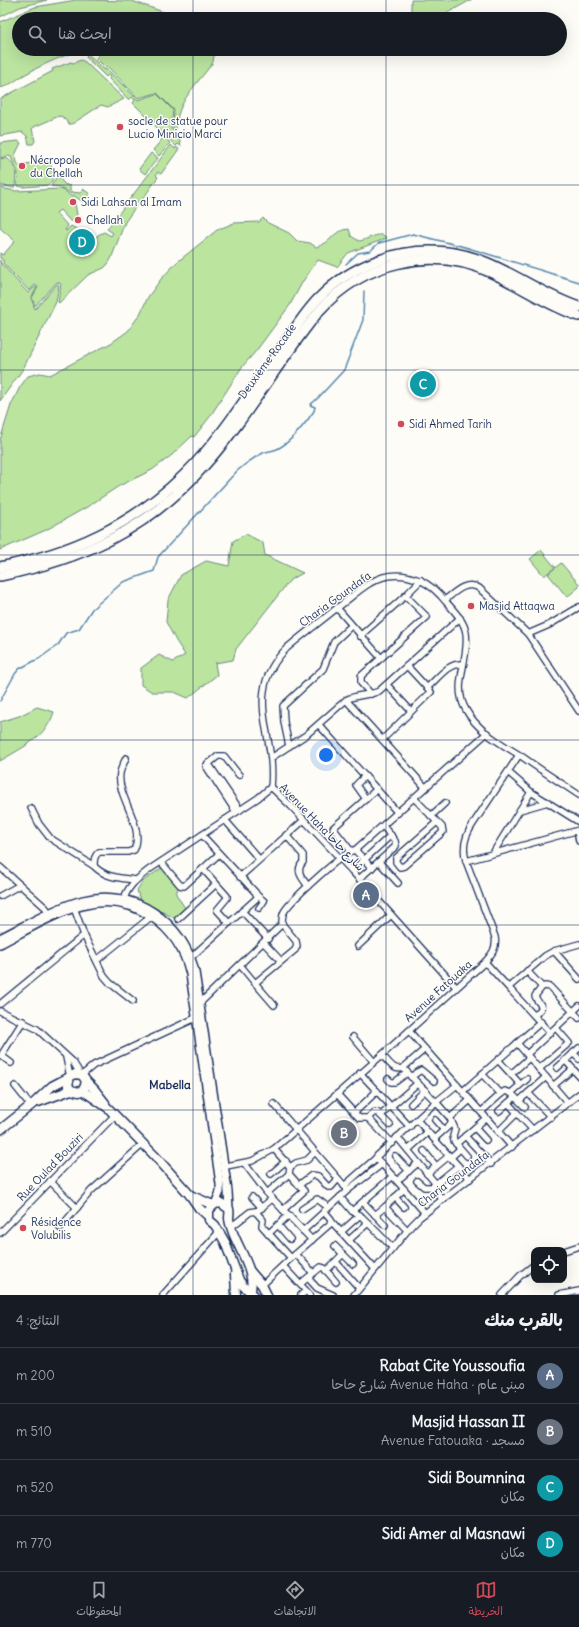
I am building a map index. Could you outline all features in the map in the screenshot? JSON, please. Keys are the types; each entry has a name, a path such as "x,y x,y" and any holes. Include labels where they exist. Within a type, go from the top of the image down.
{"highway":[{"name":"Deuxième Rocade","path":"0,567 52,555 92,539 129,518 164,493 190,469 213,442 316,302 342,278 369,264 388,257 414,252 439,251 459,254 489,263 579,307"},
{"name":"Deuxième Rocade","path":"0,576 56,562 97,546 130,528 166,502 194,478 214,455 323,306 346,286 370,272 391,264 413,260 440,259 458,262 492,273 552,305 579,316"}],"main road":[{"path":"0,1130 32,1105 52,1086 75,1074 83,1077 97,1091 108,1108"},
{"path":"70,1077 68,1085 71,1090"},
{"path":"32,1105 53,1095 71,1090 76,1092 82,1090 85,1086 83,1077"},
{"path":"82,1090 108,1108 143,1144 190,1195 199,1208 208,1216 209,1220 217,1228 241,1284 252,1294"},
{"path":"190,1195 214,1204 222,1204 229,1209 231,1227 250,1270 262,1285 267,1295"},
{"path":"208,1216 209,1210 214,1204"},
{"path":"217,1228 225,1223 229,1218"},
{"path":"235,1269 236,1295"},
{"path":"250,1270 252,1294"}],"street":[{"name":"Charia Goundafa","path":"271,787 271,758 262,706 262,693 268,672 278,656 364,587 383,577 404,575 421,580 430,586 445,600 463,624 466,635 460,683 463,704 471,718 487,733 579,795"},
{"path":"360,636 406,596 421,580"},
{"path":"445,600 463,587 472,585 476,586 528,634 579,711"},
{"path":"371,694 361,683 360,678 427,617 406,596"},
{"path":"528,634 549,626 579,607"},
{"path":"337,608 350,626 381,658"},
{"path":"271,758 319,725 346,700 353,697 371,694 386,685 460,618"},
{"path":"289,746 284,722 283,706 323,670 334,642 350,626"},
{"path":"428,687 450,667 456,664 462,664"},
{"path":"383,739 430,692 428,687 408,666"},
{"path":"386,685 411,711"},
{"path":"346,700 426,788"},
{"path":"319,725 398,812"},
{"path":"255,983 298,946 296,941 282,924 282,918 285,910 308,886 383,826 487,733"},
{"name":"Avenue Fatouaka","path":"222,1167 244,1164 274,1149 409,1031 485,962 496,948 496,937 466,861 464,853 466,835 519,755"},
{"path":"238,811 207,765 218,756 224,756 239,775"},
{"path":"94,866 94,859 99,852 128,852 134,850 137,843 136,830 121,783 120,772 126,758"},
{"path":"508,772 531,792 579,822"},
{"path":"365,776 356,785 366,798"},
{"name":"Avenue Haha شارع حاحا","path":"123,902 129,886 136,880 265,793 271,787 352,871 456,987"},
{"path":"372,868 333,828 377,789"},
{"path":"493,853 531,792"},
{"path":"414,798 443,828 441,833 404,866 400,867 396,862 396,858 437,822"},
{"path":"520,810 548,802"},
{"path":"431,816 445,803"},
{"path":"31,808 39,824 50,838 104,874 136,880"},
{"path":"225,820 259,859"},
{"path":"240,877 304,820"},
{"path":"359,879 396,846 396,842 383,826"},
{"path":"466,861 578,831 579,841"},
{"path":"202,835 264,901 260,908"},
{"path":"286,835 303,855 303,862 299,871 300,876 308,886"},
{"path":"352,871 391,835"},
{"path":"161,862 182,886 184,886 219,854"},
{"path":"379,862 398,883"},
{"path":"0,867 20,884 51,916"},
{"path":"202,869 228,897 217,910 229,923"},
{"path":"0,896 20,884"},
{"path":"178,919 216,884"},
{"path":"189,959 258,896"},
{"path":"0,944 8,937 51,916 73,906 98,898 123,902 150,909 161,916 180,936 189,959 222,1167 228,1191 229,1209"},
{"path":"123,902 152,916 176,939 196,972 200,1003 199,1016"},
{"path":"73,906 84,935 104,976 110,983 133,1001"},
{"path":"242,911 281,962"},
{"path":"358,946 391,915"},
{"path":"97,960 152,916"},
{"path":"200,1003 282,924"},
{"path":"0,1004 84,935"},
{"path":"0,938 8,937"},
{"path":"509,987 540,959 554,951 579,944"},
{"path":"554,951 578,976"},
{"path":"485,962 550,1033"},
{"path":"240,966 274,1005"},
{"path":"527,971 542,987"},
{"path":"535,1015 542,1008 535,996 542,987 545,986 550,987 579,1018"},
{"path":"511,1074 550,1033 579,1006"},
{"path":"0,1011 23,1021 46,1036 66,1057 73,1062 83,1077 94,1065 199,1016"},
{"path":"11,1063 3,1058 2,1054 23,1021"},
{"path":"463,1091 541,1022"},
{"path":"556,1028 576,1050 579,1059"},
{"path":"409,1031 512,1147"},
{"path":"353,1037 374,1062"},
{"path":"517,1043 568,1103"},
{"path":"539,1069 569,1043"},
{"path":"388,1080 394,1082 407,1072 425,1049"},
{"path":"557,1068 576,1050"},
{"path":"382,1055 395,1068 407,1072 421,1070 434,1082"},
{"path":"66,1057 70,1077"},
{"path":"498,1060 520,1084"},
{"path":"565,1060 579,1076"},
{"path":"553,1086 573,1070"},
{"path":"407,1072 436,1102 451,1121 455,1129 453,1139 467,1156"},
{"path":"360,1073 410,1127"},
{"path":"482,1074 501,1094"},
{"path":"499,1111 515,1097 528,1093 546,1077"},
{"path":"515,1097 520,1084 527,1079"},
{"path":"381,1115 418,1083"},
{"path":"303,1231 340,1197 346,1188 397,1137 457,1085"},
{"path":"15,1086 32,1105"},
{"path":"411,1104 425,1090"},
{"path":"354,1113 377,1091"},
{"path":"481,1112 505,1091 515,1097 525,1107"},
{"path":"528,1093 551,1117"},
{"path":"337,1094 359,1118 368,1118 375,1112 381,1115 390,1125"},
{"name":"Charia Goundafa","path":"354,1295 408,1230 426,1213 491,1164 579,1094"},
{"path":"434,1139 444,1130 470,1100"},
{"path":"508,1103 533,1130"},
{"path":"274,1104 346,1188"},
{"path":"498,1132 517,1113"},
{"name":"Rue Oulad Bouziri","path":"0,1233 115,1115"},
{"path":"368,1118 392,1143"},
{"path":"456,1144 486,1118"},
{"path":"417,1120 470,1179"},
{"path":"435,1120 444,1130"},
{"path":"475,1128 486,1140"},
{"path":"408,1150 428,1132"},
{"path":"466,1136 491,1164"},
{"path":"397,1137 427,1174 443,1200"},
{"path":"60,1228 107,1176 143,1144"},
{"path":"274,1149 290,1167"},
{"path":"427,1174 460,1149"},
{"path":"424,1151 436,1166"},
{"path":"267,1193 288,1174 290,1167 296,1163 307,1160 314,1152"},
{"path":"395,1156 409,1171"},
{"path":"376,1158 426,1213"},
{"path":"271,1174 286,1161"},
{"path":"397,1181 418,1163"},
{"path":"244,1164 272,1199 312,1240"},
{"path":"346,1188 382,1164"},
{"path":"417,1181 424,1187 434,1186 458,1166"},
{"path":"214,1204 220,1189 222,1167"},
{"path":"283,1210 304,1192 288,1174"},
{"path":"299,1185 312,1175 318,1176 328,1187 338,1180"},
{"path":"352,1211 393,1176"},
{"path":"50,1181 77,1208"},
{"path":"376,1215 404,1189"},
{"path":"252,1197 262,1208"},
{"path":"340,1197 352,1211 360,1215 393,1248"},
{"path":"395,1197 404,1207"},
{"path":"231,1227 250,1212 256,1212 262,1208 272,1199"},
{"path":"302,1209 317,1199 326,1209 332,1222 375,1269"},
{"path":"363,1202 385,1225"},
{"path":"385,1207 408,1230"},
{"path":"256,1212 263,1220 262,1226 268,1234 291,1258"},
{"path":"268,1234 288,1215"},
{"path":"341,1232 360,1215"},
{"path":"262,1285 332,1222"},
{"path":"349,1240 368,1223"},
{"path":"278,1225 290,1239"},
{"path":"164,1295 217,1228"},
{"path":"335,1246 342,1255 353,1264"},
{"path":"567,1250 579,1246"},
{"path":"296,1254 313,1273"},
{"path":"326,1271 342,1255"},
{"path":"336,1262 359,1288"},
{"path":"283,1266 308,1293 301,1295"},
{"path":"300,1284 321,1267 336,1282"},
{"path":"502,1295 520,1276 531,1267"},
{"path":"308,1278 317,1288 333,1295"},
{"path":"558,1295 579,1291"}],"green space":[{"path":"0,0 47,0 20,7 0,17"},
{"path":"76,0 132,1 163,12 23,12 35,7"},
{"path":"411,0 471,0 449,12 411,12"},
{"path":"12,17 12,56 63,56 40,66 0,88 0,22"},
{"path":"90,56 105,70 107,69 138,100 157,94 173,110 171,128 179,138 181,146 178,144 176,146 155,126 157,123 155,121 153,123 133,103 135,100 132,97 129,100 109,79 110,77 108,75 106,77 86,57"},
{"path":"98,56 214,56 213,62 189,93 184,102 177,120 176,130 173,128 174,110 157,93 138,98 107,66 105,67 96,58"},
{"path":"81,60 85,62 124,99 108,107 101,105 72,124 69,124 63,117 59,116 34,127 32,129 35,141 33,144 29,144 27,136 22,132 0,136 0,99 53,71 52,69"},
{"path":"164,137 170,143 159,156 153,150"},
{"path":"18,141 21,143 15,155 18,165 48,161 52,167 53,173 53,179 49,185 18,186 18,173 11,157 8,156 0,158 0,143"},
{"path":"171,145 175,149 176,147 179,149 161,174 158,172 156,175 158,177 140,203 137,201 135,203 137,205 125,222 108,264 104,268 88,275 59,303 61,284 57,282 35,306 32,298 38,287 35,285 29,291 0,258 0,253 3,255 15,241 0,228 0,188 16,191 60,189 65,191 74,199 71,201 73,204 75,203 77,215 71,222 60,210 56,213 68,226 65,230 66,231 71,226 82,232 80,242 83,244 85,241 90,254 86,240 89,237 94,240 98,235 104,232 111,236 113,233 107,229"},
{"path":"151,153 158,158 145,174 139,169"},
{"path":"6,158 10,160 14,167 16,180 14,188 0,185 0,159"},
{"path":"59,177 64,184 70,186 70,190 72,192 80,193 83,189 90,194 83,202 61,187 51,186 56,178"},
{"path":"263,218 268,223 289,233 297,241 310,243 316,247 326,243 339,232 349,229 351,236 359,241 377,235 387,238 348,253 337,267 318,260 303,281 290,305 256,351 242,367 209,418 194,437 192,436 172,455 152,470 119,486 87,507 46,530 0,550 0,440 11,405 20,387 28,376 40,373 50,375 111,343 128,331 140,314 148,297 161,279 176,263 217,230 234,223 259,222"},
{"path":"0,262 28,293 35,287 37,288 31,298 35,309 57,284 59,285 56,302 23,369 0,401"},
{"path":"246,534 263,543 265,555 303,573 290,580 236,649 233,660 215,663 217,675 188,698 174,692 152,692 141,685 141,668 159,655 173,662 185,655 166,622 168,600 181,575 206,561 229,566 233,541"},
{"path":"541,550 555,567 544,576 530,559"},
{"path":"561,563 579,584 579,587 567,597 548,574"},
{"path":"37,707 54,712 45,729 24,747 0,761 0,722 19,716"},
{"path":"163,867 179,886 176,894 185,908 176,919 140,900 137,890 143,881"}],"waterway":[{"path":"346,264 358,253 370,251 379,243 413,234 465,247 579,282"},
{"path":"0,701 19,669 40,658 58,645 66,633 79,629 92,609 123,582 154,571 158,557 237,471 259,455 283,446 298,432 314,411 315,407 310,405 344,370 363,320 364,291"}],"place":[{"name":"socle de statue pour Lucio Minicio Marci","path":"120,127"},
{"name":"Nécropole du Chellah","path":"22,166"},
{"name":"Sidi Lahsan al Imam","path":"73,202"},
{"name":"Chellah","path":"78,220"},
{"name":"Sidi Amer al Masnawi","path":"82,242"},
{"name":"Sidi Boumnina","path":"423,384"},
{"name":"Sidi Ahmed Tarih","path":"401,424"},
{"name":"Masjid Attaqwa","path":"471,606"},
{"name":"Rabat Cite Youssoufia","path":"366,895"},
{"name":"Masjid Hassan II","path":"344,1133"},
{"name":"Résidence Volubilis","path":"23,1228"}],"district":[{"name":"Mabella","path":"170,1084"}]}
